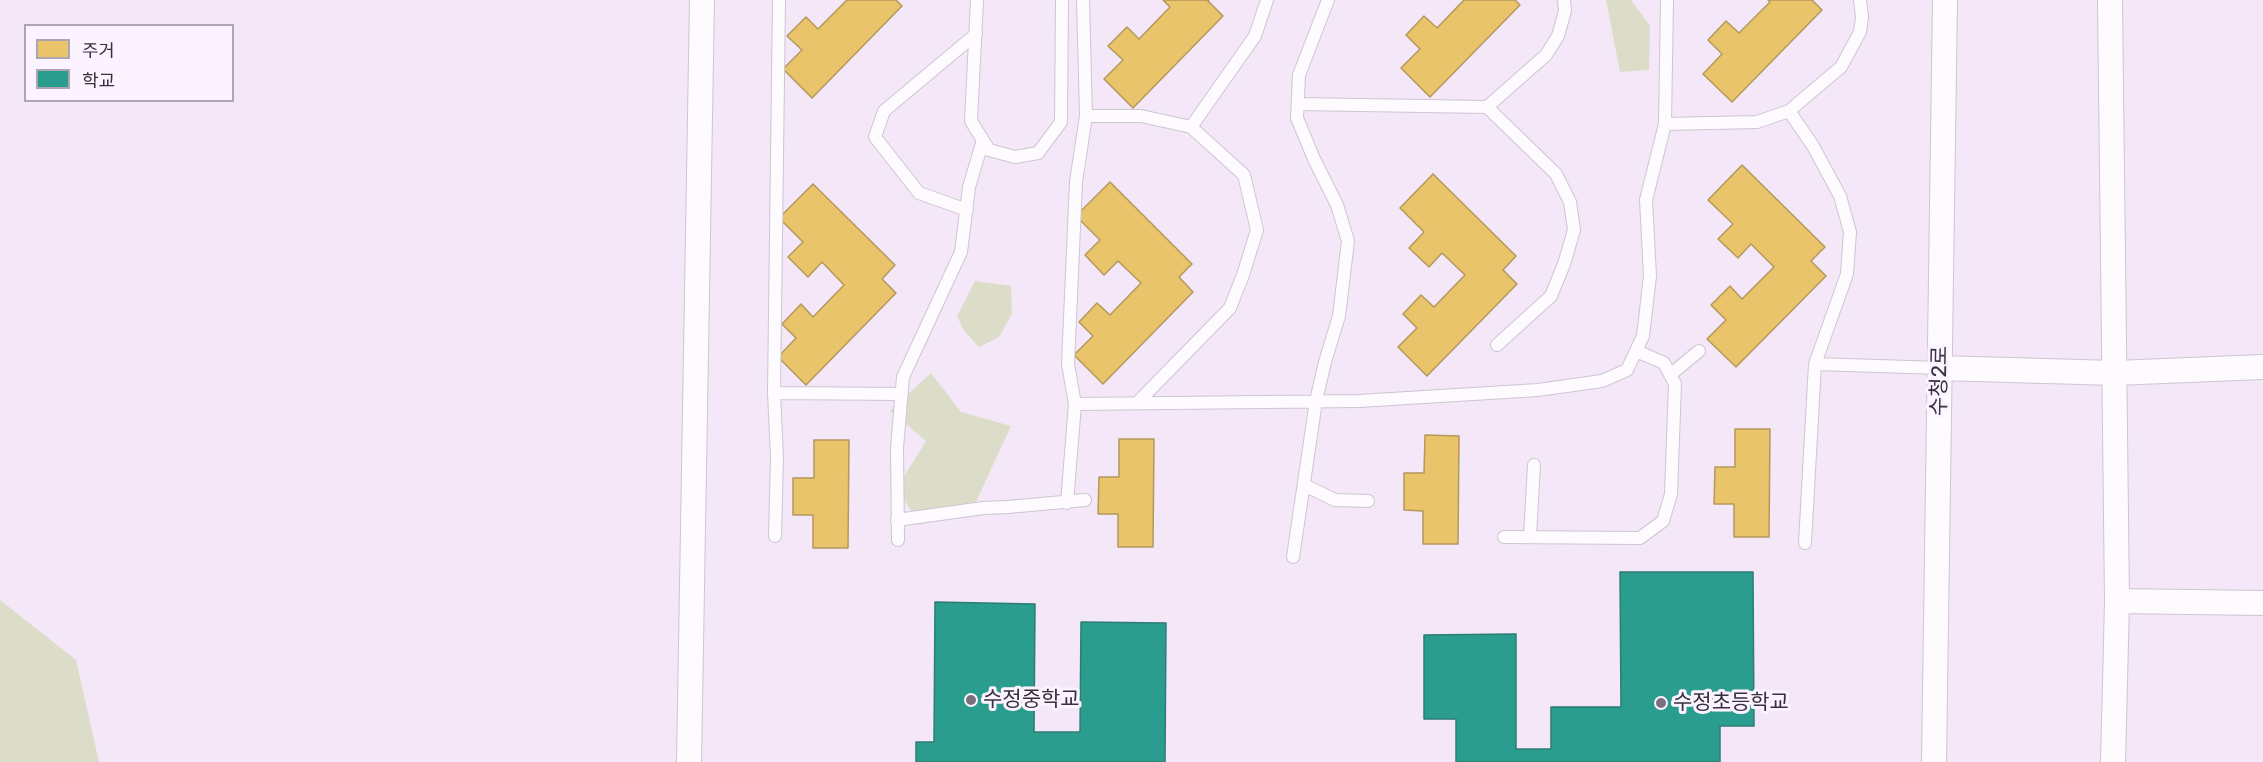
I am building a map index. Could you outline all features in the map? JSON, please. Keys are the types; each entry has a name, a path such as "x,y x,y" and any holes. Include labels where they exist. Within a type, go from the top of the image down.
{"street":[{"path":"689,762 702,0"},
{"name":"수청2로","path":"1934,762 1945,0"},
{"path":"2110,0 2117,601 2114,762"},
{"path":"1940,368 2115,373 2263,367"},
{"path":"2117,601 2263,603"}],"lane":[{"path":"775,536 777,458 774,393 779,0"},
{"path":"977,0 971,121 989,150 1015,157 1038,153 1061,122 1062,0"},
{"path":"1067,503 1075,404 1068,364 1076,182 1086,116 1083,0"},
{"path":"1191,127 1255,36 1267,0"},
{"path":"1293,557 1316,401 1339,316 1348,241 1337,206 1297,118 1299,75 1328,0"},
{"path":"1298,104 1487,107 1546,55 1557,36 1565,11 1564,0"},
{"path":"1075,404 1359,401 1538,390 1602,381 1626,370 1643,336 1650,276 1646,200 1665,124 1667,0"},
{"path":"1665,124 1758,122 1789,111 1841,67 1860,33 1862,17 1860,0"},
{"path":"967,210 919,193 875,137 884,111 976,34"},
{"path":"1487,107 1556,174 1570,202 1574,230 1551,296 1497,345"},
{"path":"1789,111 1813,146 1840,196 1850,232 1847,274 1815,364 1805,543"},
{"path":"1086,116 1142,116 1191,127 1244,175 1257,230 1230,308 1138,402"},
{"path":"898,540 897,448 903,377 962,252 969,188 983,140"},
{"path":"1504,537 1640,538 1663,521 1671,494 1675,384 1664,363 1636,351"},
{"path":"1670,375 1699,351"},
{"path":"1815,364 1940,368"},
{"path":"774,393 902,394"},
{"path":"1530,537 1534,465"},
{"path":"1304,485 1335,500 1368,501"},
{"path":"897,520 983,508 1085,500"}],"green space":[{"path":"1606,0 1631,0 1650,26 1649,70 1620,72"},
{"path":"975,281 1011,286 1012,314 999,337 979,347 964,331 957,316"},
{"path":"931,373 961,412 1011,426 974,506 920,525 897,488 926,441 890,411"},
{"path":"0,600 76,660 99,762 0,762"}],"building: 주거":[{"path":"847,0 896,0 902,6 812,98 783,69 802,50 787,36 806,17 818,29"},
{"path":"1163,0 1209,0 1223,16 1133,108 1104,79 1123,60 1108,46 1127,27 1139,39 1170,7"},
{"path":"1464,0 1515,0 1520,5 1430,97 1401,68 1420,49 1406,35 1424,16 1437,28"},
{"path":"1768,0 1812,0 1822,10 1732,102 1703,74 1722,54 1708,40 1726,21 1739,33 1770,2"},
{"path":"1742,165 1825,247 1811,261 1826,276 1736,367 1707,339 1726,320 1711,305 1730,286 1742,299 1774,267 1751,244 1738,258 1718,239 1733,224 1708,200"},
{"path":"1433,174 1516,256 1503,270 1517,284 1427,376 1398,347 1417,328 1403,314 1421,295 1434,307 1465,275 1442,253 1429,267 1409,248 1424,232 1400,208"},
{"path":"1110,182 1192,264 1179,277 1193,292 1103,384 1074,355 1093,336 1079,322 1097,303 1110,315 1141,283 1118,261 1104,275 1085,255 1100,240 1076,216"},
{"path":"813,184 895,265 882,279 896,293 806,385 778,357 796,338 782,324 801,304 813,317 844,285 822,262 808,277 788,257 803,242 779,218"},
{"path":"1735,429 1770,429 1769,537 1734,537 1734,504 1714,504 1715,467 1735,467"},
{"path":"1425,435 1459,436 1458,544 1423,544 1423,511 1404,510 1404,473 1424,473"},
{"path":"1119,439 1154,439 1153,547 1118,547 1118,514 1098,514 1099,477 1119,477"},
{"path":"814,440 849,440 848,548 813,548 813,515 793,515 793,478 814,478"}],"building: 학교":[{"path":"1620,572 1753,572 1754,726 1720,726 1720,762 1456,762 1456,719 1424,719 1424,635 1516,634 1516,749 1551,749 1551,707 1621,707"},
{"name":"수정중학교","path":"935,602 1035,604 1034,732 1080,732 1081,622 1166,623 1165,762 916,762 916,742 934,742"}],"place":[{"name":"수정중학교","path":"971,700"},
{"name":"수정초등학교","path":"1661,703"}]}
